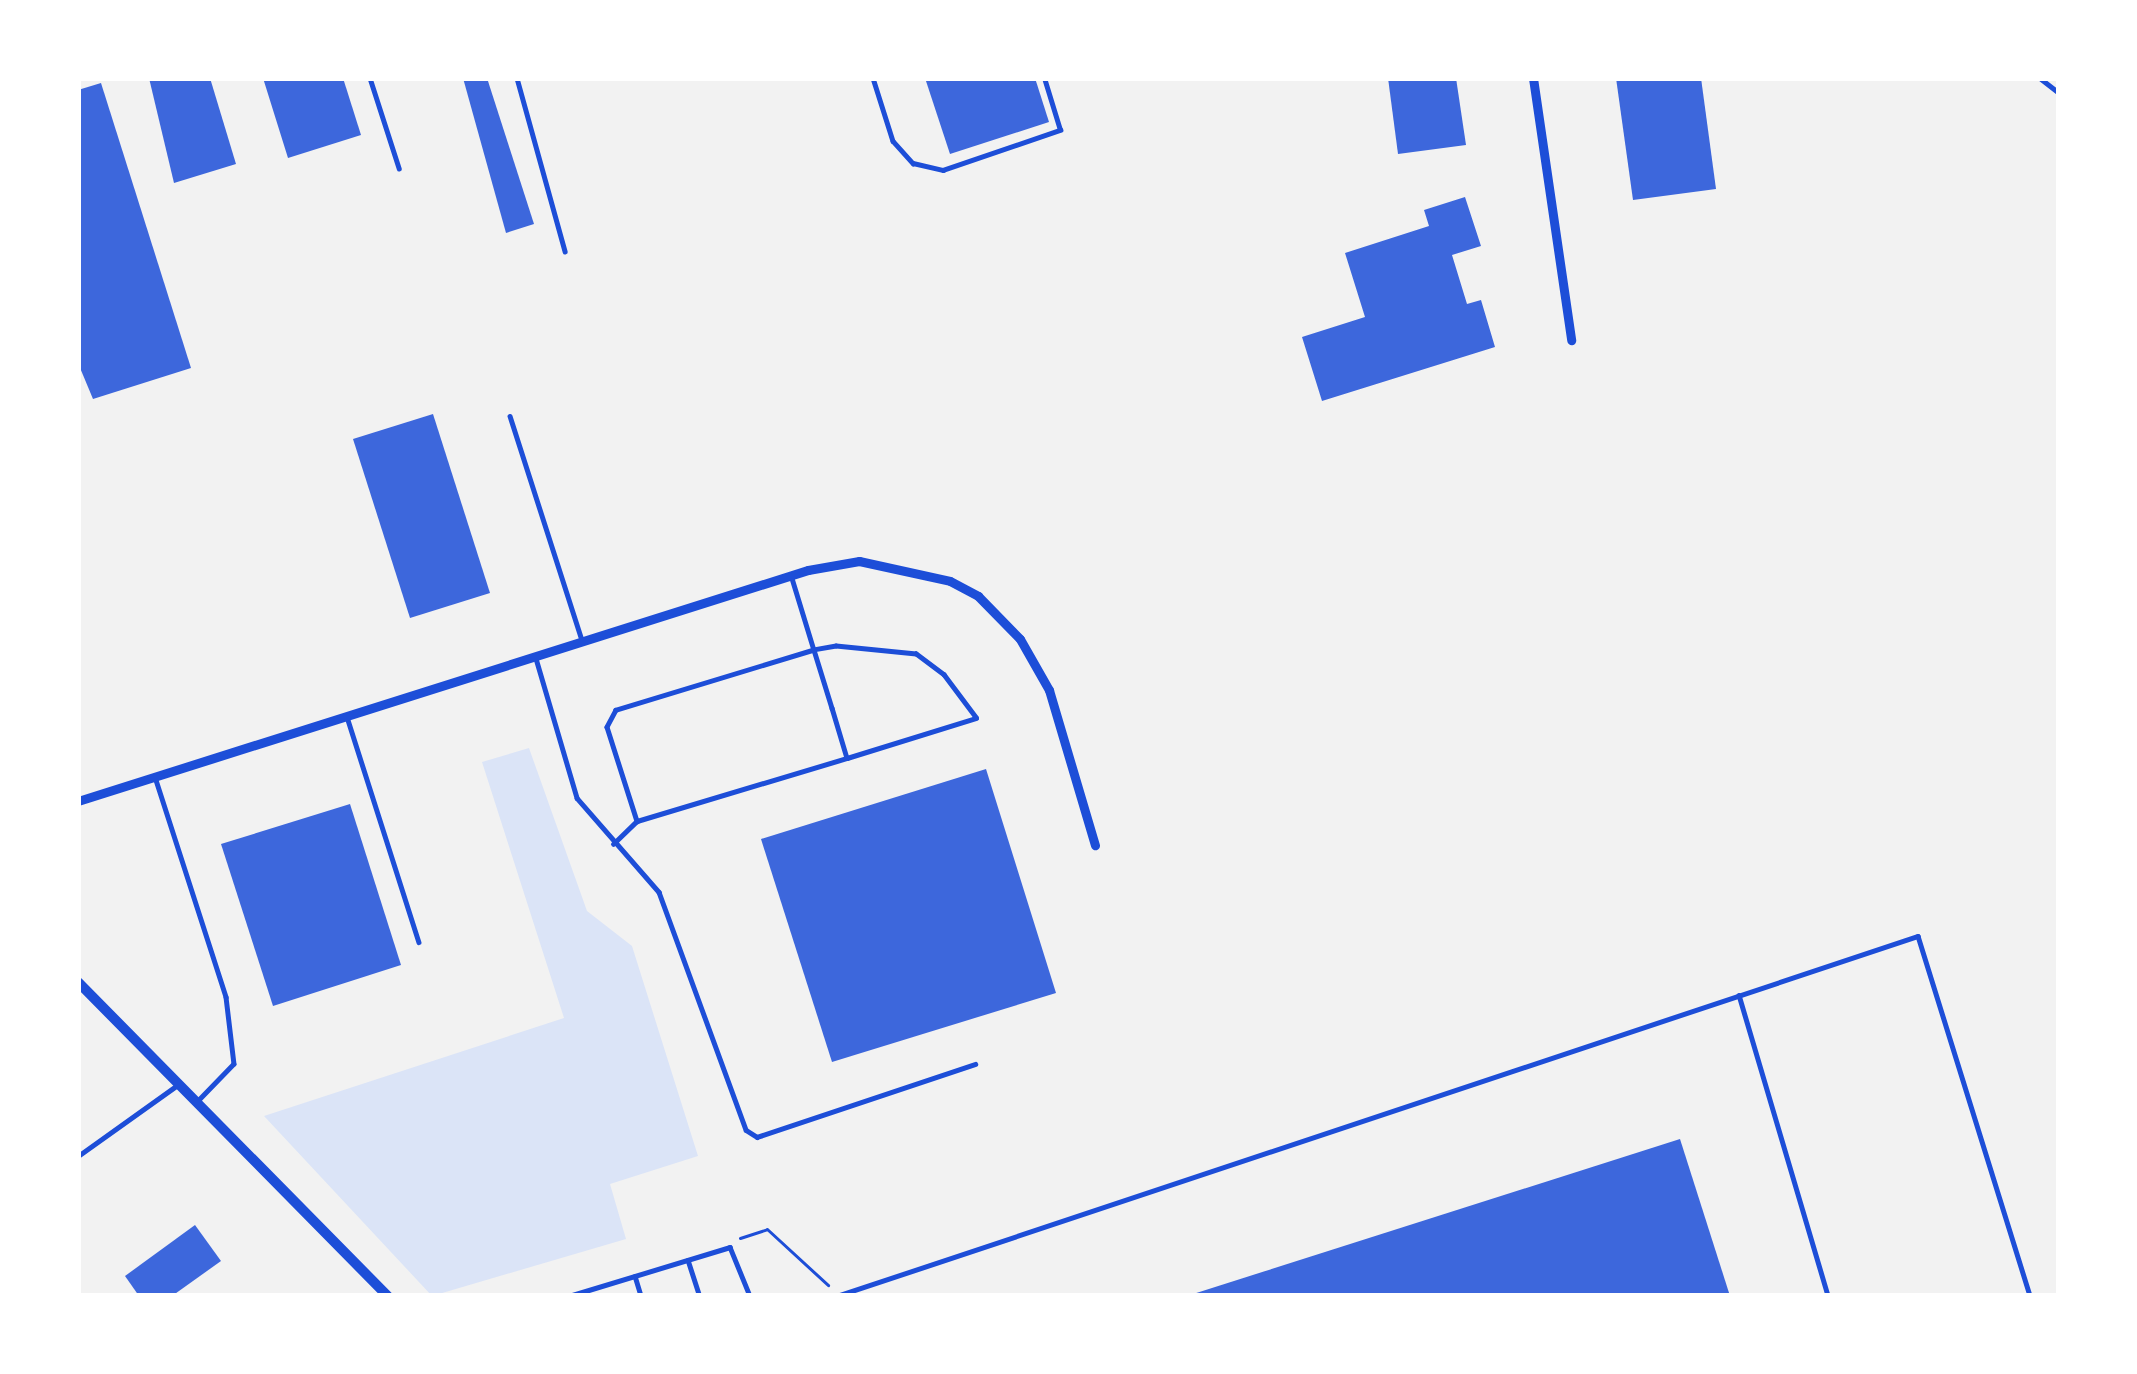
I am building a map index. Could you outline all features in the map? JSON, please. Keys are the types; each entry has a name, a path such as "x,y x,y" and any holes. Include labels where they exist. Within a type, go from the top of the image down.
{"street":[{"path":"1533,78 1571,340"},
{"path":"78,801 791,575 890,563 978,596 1020,639 1049,690 1095,845"},
{"path":"78,982 388,1296"}],"lane":[{"path":"370,78 399,168"},
{"path":"518,78 565,251"},
{"path":"873,78 893,141 913,163 943,170 1060,130 1044,78"},
{"path":"2040,78 2059,93"},
{"path":"510,416 582,640"},
{"path":"791,575 847,758"},
{"path":"613,844 637,821 976,718 944,675 916,655 880,646 814,650 616,710 607,728 637,821"},
{"path":"535,655 577,798 659,892 746,1130 757,1137 975,1064"},
{"path":"346,714 419,942"},
{"path":"154,774 226,997 234,1064 197,1102"},
{"path":"837,1295 1918,936 2030,1296"},
{"path":"1739,995 1828,1296"},
{"path":"78,1156 179,1084"},
{"path":"574,1295 730,1247 750,1296"},
{"path":"688,1260 700,1296"},
{"path":"635,1276 641,1296"}],"path":[{"path":"730,1247 767,1229 837,1295"}],"shaded area":[{"path":"529,748 587,911 632,946 698,1156 610,1184 626,1239 432,1296 264,1116 564,1018 482,762"}],"building":[{"path":"149,78 210,78 236,164 174,183"},
{"path":"263,78 343,78 361,135 288,158"},
{"path":"463,78 487,78 534,224 506,233"},
{"path":"925,78 1035,78 1049,122 950,154"},
{"path":"1388,78 1456,78 1466,145 1398,154"},
{"path":"1616,78 1701,78 1716,189 1633,200"},
{"path":"101,83 191,368 93,399 78,363 78,90"},
{"path":"1465,197 1481,246 1452,255 1467,304 1481,300 1495,347 1322,401 1302,337 1365,317 1345,253 1429,226 1424,210"},
{"path":"433,414 490,593 410,618 353,439"},
{"path":"986,769 1056,993 832,1062 761,839"},
{"path":"350,804 401,965 273,1006 221,844"},
{"path":"1680,1139 1730,1296 1190,1296 1190,1295"},
{"path":"195,1225 221,1261 172,1296 139,1296 125,1276"}]}
